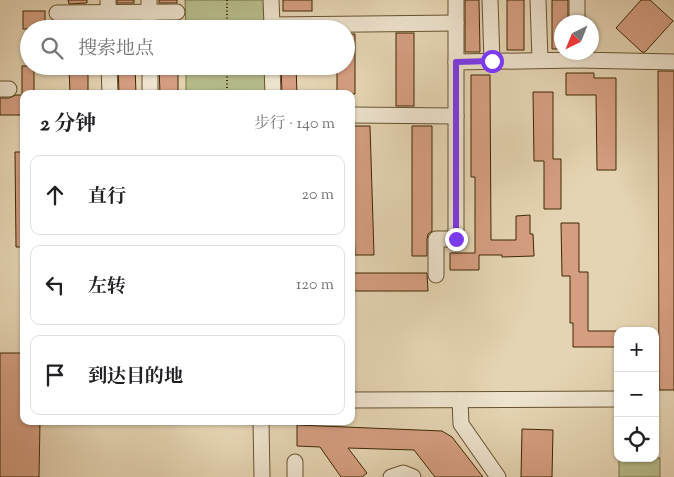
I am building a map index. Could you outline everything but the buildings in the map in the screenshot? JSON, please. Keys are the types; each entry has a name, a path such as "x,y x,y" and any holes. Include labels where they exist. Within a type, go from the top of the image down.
{"street":[{"path":"271,0 272,20"},
{"path":"436,275 436,239 456,239 456,0"},
{"path":"490,0 492,61"},
{"path":"538,0 540,60"},
{"path":"577,0 577,15"},
{"path":"108,6 108,20"},
{"path":"58,13 108,6 149,6 177,12"},
{"path":"149,6 149,20"},
{"path":"355,25 456,23"},
{"path":"599,57 674,62"},
{"path":"456,62 554,59"},
{"path":"109,75 110,90"},
{"path":"150,75 150,90"},
{"path":"272,75 273,90"},
{"path":"355,115 456,116"},
{"path":"355,400 614,399"},
{"path":"460,400 461,424 498,477"},
{"path":"261,425 262,477"},
{"path":"390,477 403,473 414,477"}],"path":[{"path":"227,0 227,20"},
{"path":"227,75 227,90"}],"green space":[{"path":"185,0 266,0 266,20 186,20"},
{"path":"186,75 266,75 267,90 186,90"},
{"path":"660,458 660,477 619,477 619,462 659,462"}],"route":[{"path":"456,239 456,62 492,61"}]}
